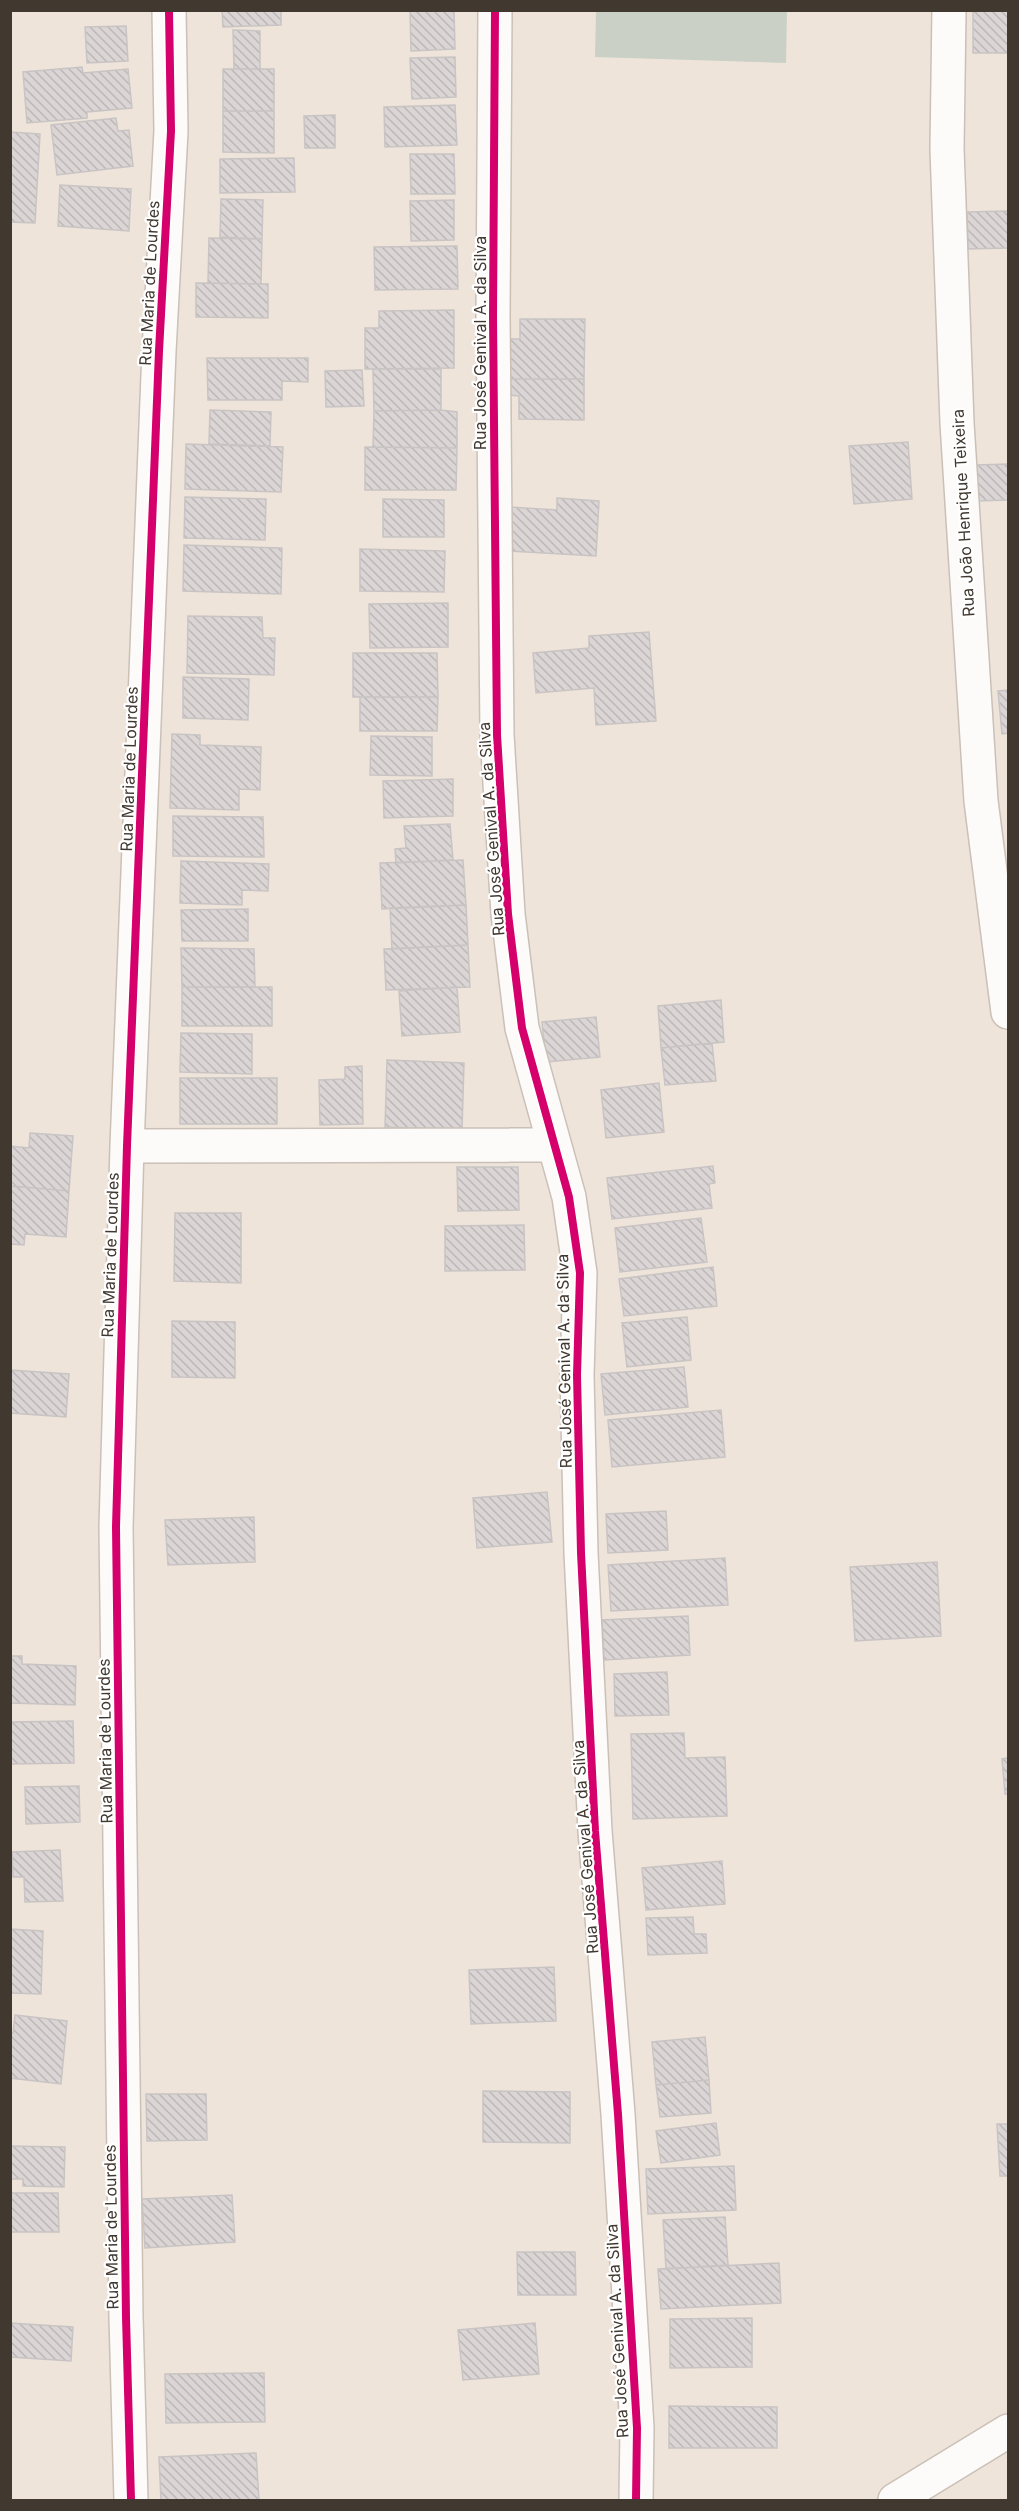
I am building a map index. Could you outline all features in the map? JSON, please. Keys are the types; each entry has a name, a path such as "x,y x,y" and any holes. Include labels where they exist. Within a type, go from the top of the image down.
{"street":[{"name":"Rua Maria de Lourdes","path":"131,2500 126,2318 116,1527 127,1146 158,375 171,131 169,10"},
{"name":"Rua José Genival A. da Silva","path":"495,10 493,317 497,735 508,914 522,1028 569,1197 580,1273 577,1375 581,1553 596,1830 618,2114 637,2428 636,2500"},
{"name":"Rua João Henrique Teixeira","path":"949,10 947,149 957,423 981,801 1008,1012"},
{"path":"127,1146 554,1145"},
{"path":"895,2500 1008,2431"}],"shaded area":[{"path":"596,11 787,11 786,63 595,57"}],"building":[{"path":"222,10 281,10 281,25 223,27"},
{"path":"410,10 454,10 455,49 411,51"},
{"path":"973,10 1008,10 1008,53 973,53"},
{"path":"126,26 128,61 87,63 85,27"},
{"path":"233,30 260,31 260,69 234,69"},
{"path":"455,57 456,97 412,99 410,58"},
{"path":"82,67 83,73 128,69 132,108 87,112 87,118 27,123 23,72"},
{"path":"223,69 274,69 274,111 223,111"},
{"path":"455,105 457,145 385,147 384,107"},
{"path":"223,111 274,111 274,153 223,152"},
{"path":"335,115 335,148 305,148 304,116"},
{"path":"116,118 118,131 129,130 133,166 57,175 51,125"},
{"path":"10,132 40,134 35,223 10,222"},
{"path":"410,154 454,154 455,194 411,194"},
{"path":"294,158 295,192 220,193 220,159"},
{"path":"60,185 131,189 129,231 58,226"},
{"path":"221,199 263,200 262,239 220,237"},
{"path":"454,200 454,240 411,241 410,201"},
{"path":"1008,211 1008,248 968,249 967,212"},
{"path":"209,238 262,239 261,284 208,283"},
{"path":"457,246 458,289 375,290 374,247"},
{"path":"196,283 268,284 268,318 196,317"},
{"path":"454,310 454,368 365,369 365,328 379,328 379,311"},
{"path":"520,319 585,319 584,379 509,379 509,339 520,339"},
{"path":"207,358 308,358 308,382 282,381 282,400 208,400"},
{"path":"373,369 441,369 441,410 374,411"},
{"path":"362,370 364,406 326,407 325,371"},
{"path":"509,379 584,379 584,420 519,419 519,396 509,395"},
{"path":"210,410 271,412 270,446 209,444"},
{"path":"441,410 457,412 457,448 373,447 374,411"},
{"path":"908,442 912,499 854,504 849,446"},
{"path":"186,444 283,447 281,492 185,489"},
{"path":"365,447 457,448 456,490 365,490"},
{"path":"1008,464 1008,500 977,501 975,465"},
{"path":"185,497 266,499 265,540 184,538"},
{"path":"557,498 599,501 596,556 508,551 510,507 557,510"},
{"path":"383,499 444,500 444,537 383,537"},
{"path":"184,545 282,548 281,594 183,591"},
{"path":"360,549 445,551 444,592 360,591"},
{"path":"448,603 448,647 370,648 369,604"},
{"path":"188,616 262,617 263,638 275,638 274,675 187,673"},
{"path":"649,632 656,721 596,725 594,688 536,693 533,653 589,648 589,636"},
{"path":"353,653 437,653 438,697 353,697"},
{"path":"183,677 249,679 248,720 183,718"},
{"path":"1008,690 1008,733 1002,734 998,691"},
{"path":"360,697 438,697 437,731 360,731"},
{"path":"172,734 200,735 200,745 261,747 260,790 239,789 239,810 170,808"},
{"path":"371,736 432,737 432,776 370,775"},
{"path":"453,779 453,816 384,818 383,781"},
{"path":"173,816 263,817 264,857 173,856"},
{"path":"450,824 453,860 396,863 395,849 406,848 404,826"},
{"path":"463,860 466,905 382,909 380,863"},
{"path":"181,861 269,864 268,891 242,890 242,905 180,903"},
{"path":"466,905 468,945 392,949 390,908"},
{"path":"248,909 248,941 182,941 181,910"},
{"path":"468,945 470,987 386,990 384,949"},
{"path":"181,948 254,949 255,987 182,987"},
{"path":"182,987 272,987 272,1026 182,1026"},
{"path":"457,987 460,1032 402,1036 399,991"},
{"path":"721,1000 724,1042 661,1048 658,1006"},
{"path":"596,1017 600,1057 546,1062 542,1022"},
{"path":"181,1033 252,1034 252,1074 180,1072"},
{"path":"712,1043 716,1081 665,1085 661,1048"},
{"path":"387,1060 464,1063 462,1130 385,1127"},
{"path":"362,1066 363,1124 320,1125 319,1080 345,1079 345,1067"},
{"path":"180,1078 277,1078 277,1124 180,1124"},
{"path":"659,1083 664,1132 606,1138 601,1090"},
{"path":"30,1133 73,1136 69,1191 10,1186 10,1146 29,1148"},
{"path":"713,1166 715,1183 709,1184 712,1208 612,1219 607,1178"},
{"path":"457,1167 518,1167 519,1210 458,1211"},
{"path":"10,1186 69,1191 66,1237 25,1234 24,1245 10,1244"},
{"path":"175,1213 241,1213 241,1283 174,1281"},
{"path":"701,1218 707,1262 620,1272 615,1228"},
{"path":"524,1225 525,1270 445,1271 445,1226"},
{"path":"713,1267 717,1306 624,1316 619,1279"},
{"path":"687,1317 691,1360 627,1367 622,1323"},
{"path":"172,1321 235,1322 235,1378 172,1377"},
{"path":"684,1367 688,1407 605,1415 601,1374"},
{"path":"10,1370 69,1374 66,1417 10,1413"},
{"path":"721,1410 725,1457 612,1467 608,1420"},
{"path":"547,1492 552,1542 477,1548 473,1498"},
{"path":"666,1511 668,1550 608,1553 606,1514"},
{"path":"254,1517 255,1562 168,1565 165,1520"},
{"path":"725,1558 728,1605 611,1611 608,1565"},
{"path":"937,1562 941,1636 855,1641 850,1567"},
{"path":"688,1616 690,1655 604,1660 602,1620"},
{"path":"10,1656 22,1656 22,1664 76,1666 75,1705 10,1703"},
{"path":"667,1672 669,1715 615,1716 614,1674"},
{"path":"73,1721 74,1763 10,1764 10,1722"},
{"path":"684,1733 685,1758 725,1757 727,1816 633,1819 631,1734"},
{"path":"1008,1758 1008,1794 1005,1794 1002,1759"},
{"path":"79,1786 80,1822 26,1824 25,1787"},
{"path":"60,1850 63,1901 25,1902 24,1877 13,1877 12,1852"},
{"path":"722,1861 725,1904 646,1910 642,1868"},
{"path":"693,1917 694,1934 706,1934 707,1953 648,1955 646,1918"},
{"path":"10,1929 43,1931 41,1994 10,1993"},
{"path":"554,1967 556,2021 471,2024 469,1970"},
{"path":"15,2015 67,2021 61,2084 10,2078 10,2033 13,2033"},
{"path":"705,2037 709,2080 656,2085 652,2042"},
{"path":"709,2080 711,2113 660,2117 656,2085"},
{"path":"483,2091 570,2092 570,2143 483,2142"},
{"path":"146,2094 206,2094 207,2140 147,2141"},
{"path":"716,2123 720,2155 661,2163 656,2131"},
{"path":"997,2124 1008,2124 1008,2176 1000,2176"},
{"path":"10,2146 65,2147 64,2187 23,2186 23,2179 10,2179"},
{"path":"734,2166 736,2210 648,2214 646,2169"},
{"path":"10,2193 58,2193 59,2232 10,2232"},
{"path":"232,2195 235,2242 145,2248 142,2199"},
{"path":"725,2217 728,2265 666,2269 663,2220"},
{"path":"517,2252 575,2252 576,2295 518,2295"},
{"path":"779,2263 781,2303 661,2309 658,2269"},
{"path":"752,2318 752,2367 670,2368 670,2319"},
{"path":"10,2323 73,2327 71,2361 10,2357"},
{"path":"535,2323 539,2374 463,2380 458,2330"},
{"path":"264,2373 265,2422 166,2423 165,2374"},
{"path":"669,2406 777,2407 777,2448 669,2448"},
{"path":"256,2453 259,2500 161,2500 159,2457"}],"cycle path":[{"path":"131,2500 126,2317 116,1527 127,1146 159,351 171,131 169,10"},
{"path":"495,10 493,317 497,735 508,914 522,1028 569,1197 580,1273 577,1375 581,1553 595,1831 618,2114 637,2428 636,2500"}]}
